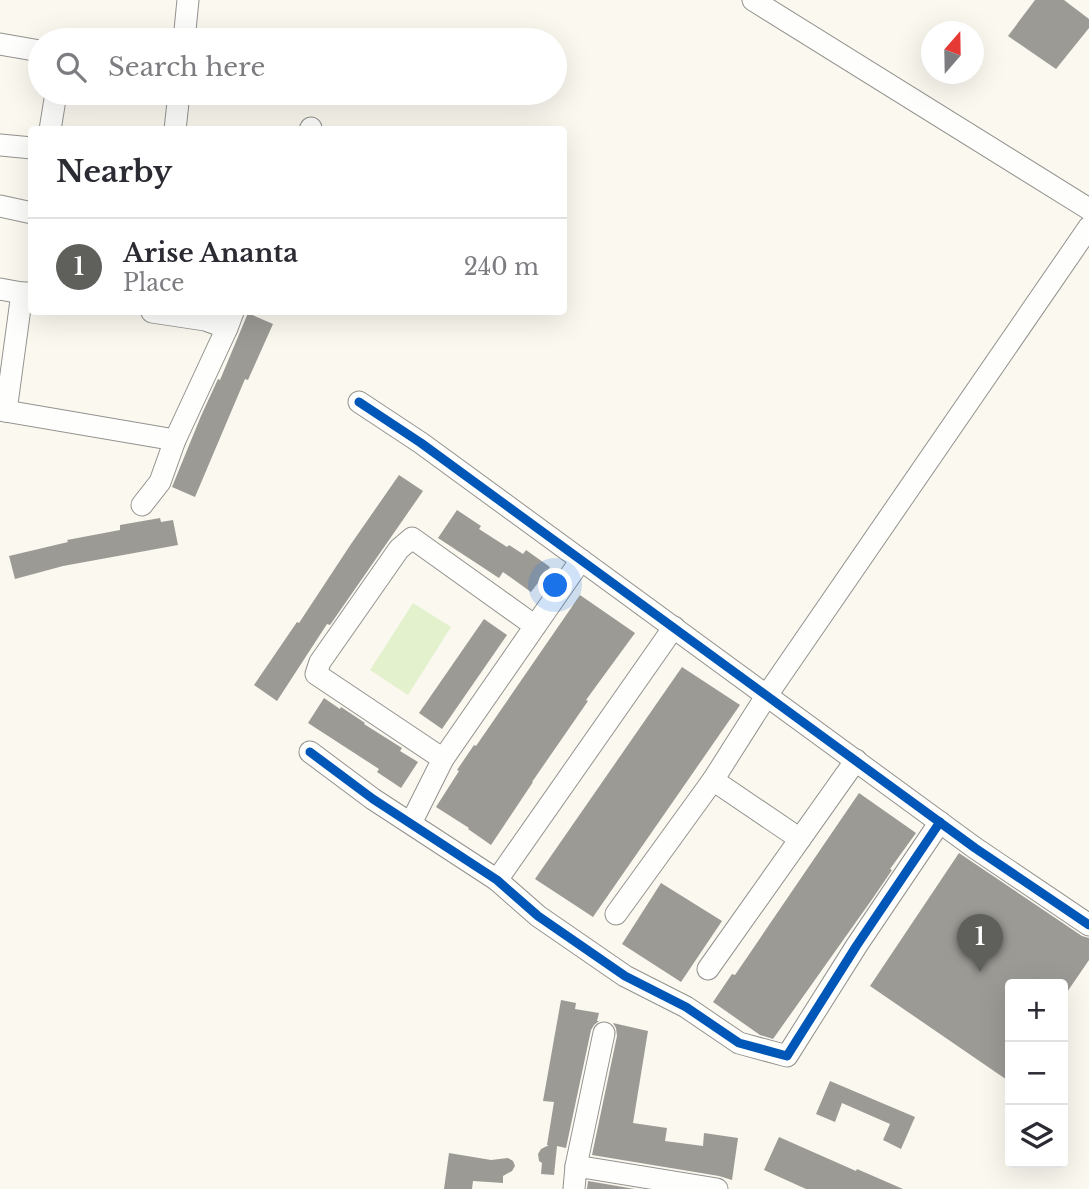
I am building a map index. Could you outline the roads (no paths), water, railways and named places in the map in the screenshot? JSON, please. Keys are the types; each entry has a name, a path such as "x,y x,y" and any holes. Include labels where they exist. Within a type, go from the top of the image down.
{"street":[{"path":"185,28 188,0"},
{"path":"753,0 1089,209"},
{"path":"0,44 28,49"},
{"path":"51,126 54,105"},
{"path":"175,126 177,105"},
{"path":"0,145 28,148"},
{"path":"0,206 28,213"},
{"path":"616,914 713,780 767,695 1089,227"},
{"path":"0,289 27,293 3,411 175,440"},
{"path":"142,505 160,482 175,440 230,320 205,320 172,315"},
{"path":"359,402 421,443 940,822 1089,925"},
{"path":"443,759 316,674 320,662 399,549 412,538 535,626"},
{"path":"411,823 443,759 581,560"},
{"path":"497,880 674,628"},
{"path":"310,752 373,799 497,880 538,916 625,976 686,1007 740,1043 787,1056 856,945 940,822"},
{"path":"708,969 856,760"},
{"path":"713,780 800,839"},
{"path":"574,1189 576,1166 604,1033"},
{"path":"576,1166 717,1189"}],"place":[{"name":"Arise Ananta","path":"980,972"}]}
